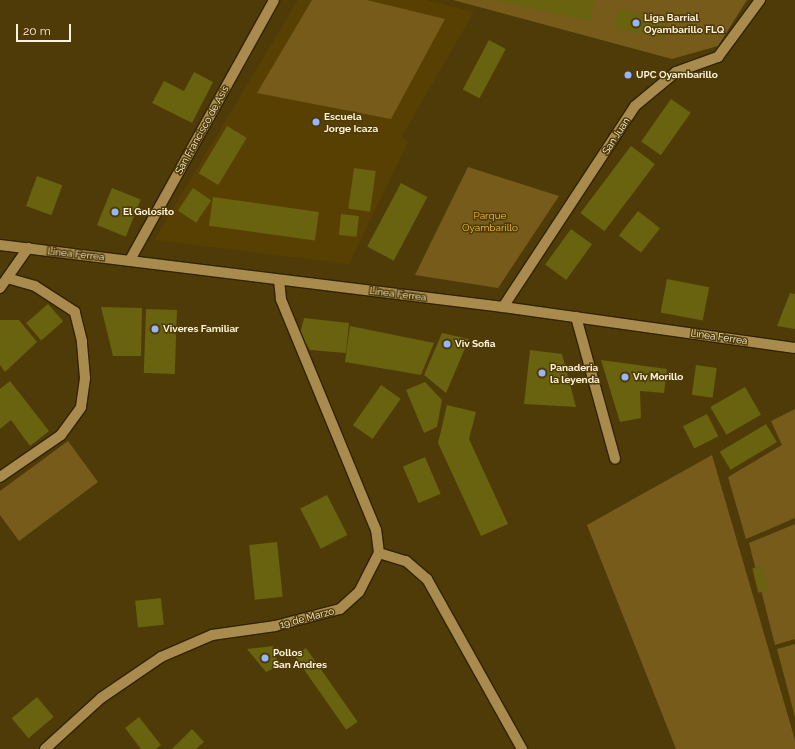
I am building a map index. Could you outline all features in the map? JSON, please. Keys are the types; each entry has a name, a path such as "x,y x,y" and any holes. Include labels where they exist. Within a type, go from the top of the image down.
{"street":[{"name":"San Francisco de Asis","path":"130,260 274,0"},
{"name":"San Juan","path":"503,307 635,106 676,72 718,57 760,0"},
{"name":"Linea Ferrea","path":"0,245 503,307 795,348"},
{"path":"0,288 28,248"},
{"path":"0,477 61,435 81,407 85,378 82,342 74,312 34,286 7,278"},
{"path":"279,280 281,299 376,530 379,553 406,561 427,579 522,749"},
{"path":"576,317 615,459"},
{"name":"19 de Marzo","path":"45,749 101,698 161,657 212,635 275,626 340,609 359,592 379,553"}],"shaded area":[{"name":"Escuela Jorge Icaza","path":"298,0 426,0 474,12 402,136 408,142 349,264 154,240"}],"green space":[{"path":"312,0 367,0 445,19 391,119 257,93"},
{"name":"Liga Barrial Oyambarillo FLQ","path":"453,0 747,0 718,46 672,59"},
{"name":"Parque Oyambarillo","path":"468,167 559,196 498,288 415,275"},
{"path":"795,409 795,518 746,539 728,477 782,445 771,421"},
{"path":"68,441 98,482 19,541 0,515 0,491"},
{"path":"712,455 795,740 795,749 676,749 587,525"},
{"path":"795,524 795,639 775,645 749,543"},
{"path":"795,644 795,717 777,649"}],"building":[{"path":"494,0 594,0 590,21"},
{"path":"618,9 669,19 665,39 614,29"},
{"path":"489,40 506,49 479,98 463,89"},
{"path":"194,72 213,82 192,123 152,103 164,81 184,91"},
{"path":"671,99 691,113 661,155 641,142"},
{"path":"227,126 247,138 218,185 199,173"},
{"path":"631,146 655,164 604,231 580,213"},
{"path":"354,168 376,171 370,212 348,209"},
{"path":"37,176 62,185 51,215 26,206"},
{"path":"401,183 427,197 394,261 367,247"},
{"path":"112,188 141,200 126,237 97,225"},
{"path":"193,188 211,200 196,223 178,210"},
{"path":"213,197 319,212 315,241 209,226"},
{"path":"638,211 660,228 641,253 619,235"},
{"path":"341,214 359,216 357,237 339,235"},
{"path":"571,229 592,244 566,280 545,265"},
{"path":"667,279 709,287 703,321 661,312"},
{"path":"790,293 795,294 795,329 777,326"},
{"path":"48,304 63,321 41,340 26,323"},
{"path":"101,307 142,308 141,356 113,356"},
{"path":"146,309 177,310 175,374 144,373"},
{"path":"304,318 349,323 346,353 310,350 300,334"},
{"path":"0,320 19,320 37,342 5,372 0,365"},
{"path":"350,326 434,343 421,375 345,362"},
{"path":"442,333 469,339 446,393 424,375"},
{"path":"530,350 562,354 576,407 524,404"},
{"path":"601,360 667,369 664,393 640,391 641,418 620,422"},
{"path":"696,365 717,368 713,398 692,395"},
{"path":"10,381 49,431 30,446 11,420 0,429 0,389"},
{"path":"425,382 442,400 437,427 424,433 406,390"},
{"path":"381,385 401,399 373,439 353,425"},
{"path":"745,387 761,415 726,435 710,407"},
{"path":"447,405 476,412 469,439 508,524 481,536 438,443"},
{"path":"707,414 718,436 694,449 683,426"},
{"path":"766,424 777,442 731,470 720,452"},
{"path":"425,457 441,494 419,503 403,466"},
{"path":"327,495 347,535 321,549 300,509"},
{"path":"277,542 283,597 255,600 249,545"},
{"path":"762,566 768,590 758,593 752,568"},
{"path":"161,598 164,625 138,628 135,601"},
{"name":"Pollos San Andres","path":"273,646 279,666 266,672 247,649"},
{"path":"306,648 358,722 346,730 295,656"},
{"path":"37,697 54,717 28,738 12,718"},
{"path":"139,717 161,745 156,749 141,749 125,728"},
{"path":"192,729 204,742 196,749 172,749"}],"place":[{"name":"Liga Barrial Oyambarillo FLQ","path":"636,23"},
{"name":"UPC Oyambarillo","path":"628,75"},
{"name":"Escuela Jorge Icaza","path":"316,122"},
{"name":"El Golosito","path":"115,212"},
{"name":"Viveres Familiar","path":"155,329"},
{"name":"Viv Sofia","path":"447,344"},
{"name":"Panaderia la leyenda","path":"542,373"},
{"name":"Viv Morillo","path":"625,377"},
{"name":"Pollos San Andres","path":"265,658"}]}
